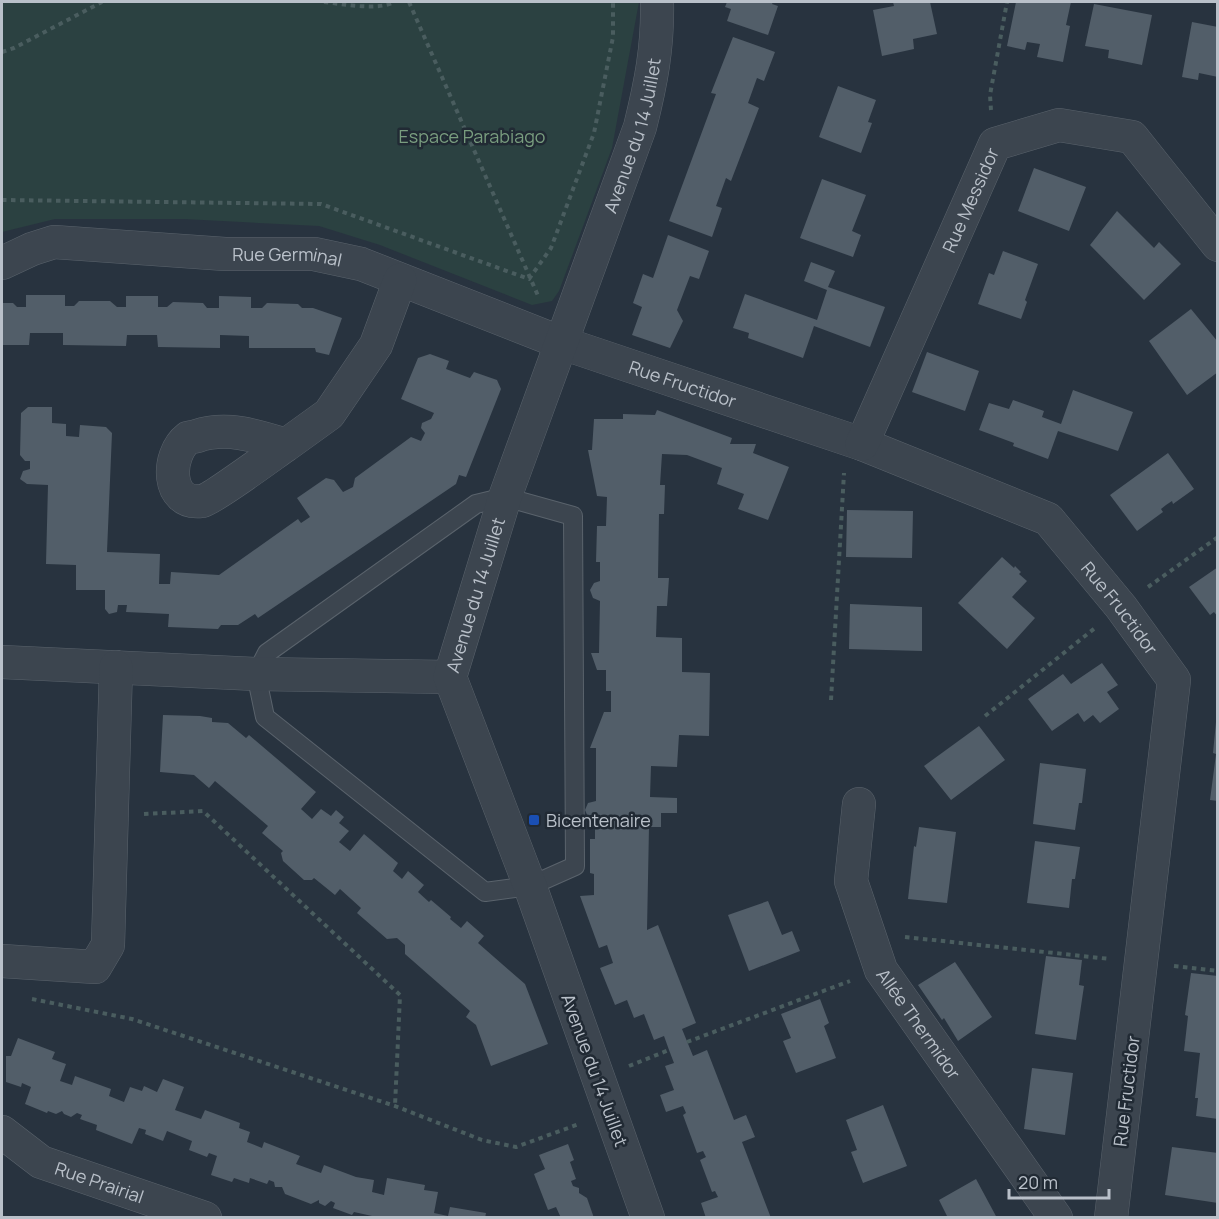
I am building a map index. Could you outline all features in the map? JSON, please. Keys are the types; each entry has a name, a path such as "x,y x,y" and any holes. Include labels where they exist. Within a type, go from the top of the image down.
{"street":[{"name":"Avenue du 14 Juillet","path":"648,1218 530,886 450,677 505,497 640,127 652,75 657,2"},
{"name":"Rue Messidor","path":"854,441 995,144 1059,125 1132,137 1218,245"},
{"name":"Rue Germinal","path":"2,263 54,242 225,254 314,254 361,264 562,343"},
{"path":"286,445 329,414 376,345 400,280"},
{"name":"Rue Fructidor","path":"562,343 854,441 1048,519 1121,607 1174,680 1111,1218"},
{"path":"2,662 256,674 450,677"},
{"path":"2,961 95,967 108,945 116,667"},
{"name":"Allée Thermidor","path":"859,804 850,881 881,970 1056,1218"},
{"name":"Rue Prairial","path":"2,1132 41,1162 205,1218"}],"lane":[{"path":"505,497 573,516 575,866 530,886 485,892 265,717 256,674 267,653 476,504 505,497"}],"path":[{"path":"2,52 102,2"},
{"path":"324,2 353,6 388,5 394,2"},
{"path":"409,2 529,279 562,343"},
{"path":"529,279 551,248 594,133 613,37 613,2"},
{"path":"995,144 990,95 1007,2"},
{"path":"831,700 854,441"},
{"path":"985,716 1121,607 1218,537"},
{"path":"112,815 203,811 400,995 395,1106"},
{"path":"869,933 1218,972"},
{"path":"687,1042 881,970"},
{"path":"23,997 132,1019 395,1106 482,1140 516,1147 611,1113"},
{"path":"598,1078 669,1050"}],"green space":[{"name":"Espace Parabiago","path":"2,2 639,2 612,148 559,291 552,301 532,305 380,245 319,226 184,219 55,219 2,232"}],"building":[{"path":"727,2 773,2 772,4 778,6 768,35 727,21 731,9 725,7"},
{"path":"893,2 930,2 937,34 913,39 914,49 882,56 873,10 894,6"},
{"path":"1016,2 1071,2 1066,25 1070,26 1063,62 1037,57 1040,44 1027,42 1025,50 1007,46"},
{"path":"1094,4 1152,15 1142,65 1108,58 1109,50 1085,46"},
{"path":"1192,22 1218,27 1218,77 1199,73 1198,80 1182,77"},
{"path":"733,37 775,52 764,81 757,78 748,103 759,108 731,181 726,178 716,206 722,208 712,237 669,221 716,94 711,93"},
{"path":"838,86 876,100 868,122 872,123 861,153 819,137"},
{"path":"1034,168 1086,187 1069,231 1018,211"},
{"path":"822,179 866,195 852,231 861,235 853,257 800,238"},
{"path":"1117,211 1154,248 1159,242 1181,264 1144,300 1090,245"},
{"path":"668,235 709,251 699,279 690,276 677,310 683,321 670,348 632,335 642,307 633,303 643,274 653,278"},
{"path":"1003,251 1038,264 1021,319 978,304 989,273 994,275"},
{"path":"811,262 835,271 828,287 885,307 870,347 814,326 803,358 748,338 749,333 733,328 745,294 817,320 827,290 804,281"},
{"path":"26,295 65,295 65,306 74,306 79,301 110,301 117,307 126,307 126,296 158,296 158,307 167,307 173,302 203,303 207,308 219,308 219,296 251,297 251,308 262,308 267,303 298,304 302,308 313,308 342,318 329,355 316,352 315,348 249,348 249,336 220,335 220,348 158,347 157,335 127,335 126,346 63,345 63,333 30,333 29,345 2,345 2,303 13,303 17,307 26,307"},
{"path":"1191,309 1218,342 1218,372 1187,395 1149,341"},
{"path":"927,352 979,371 965,411 912,392"},
{"path":"430,354 449,361 446,369 470,378 474,372 497,380 501,389 466,477 459,475 456,484 258,618 255,614 238,625 221,625 218,629 168,627 169,614 126,612 127,605 118,605 117,612 109,614 105,609 105,590 76,590 76,565 46,564 48,485 27,484 20,479 23,471 30,469 30,461 25,461 20,455 21,413 28,407 52,407 52,423 66,424 66,436 79,437 80,425 106,427 112,433 107,552 160,554 159,584 170,584 171,572 219,575 298,519 301,523 310,517 297,498 326,478 334,480 343,492 353,487 355,478 411,437 421,441 425,433 421,428 422,423 431,419 434,413 401,399 418,358"},
{"path":"1073,390 1133,412 1118,451 1058,431 1048,459 979,430 989,403 1009,409 1013,400 1044,411 1042,417 1061,424"},
{"path":"657,410 732,438 730,444 756,444 753,453 789,467 768,520 738,509 744,494 717,484 722,468 687,455 662,454 660,485 665,485 664,514 659,514 658,578 669,578 667,606 657,606 656,637 682,638 682,672 710,673 709,736 679,735 677,767 651,766 650,797 677,798 677,813 661,813 661,827 649,827 647,930 658,925 696,1023 682,1029 693,1056 707,1050 734,1120 746,1115 755,1137 742,1142 771,1218 706,1218 701,1203 718,1197 715,1191 712,1192 700,1160 706,1157 703,1151 697,1153 683,1115 686,1113 683,1106 666,1112 660,1095 674,1090 665,1066 674,1063 664,1036 654,1040 644,1014 634,1018 627,1000 615,1005 600,968 613,963 607,945 599,948 580,896 594,895 594,874 590,873 590,839 595,839 595,820 588,817 585,810 588,803 596,801 596,748 590,748 604,712 611,712 611,691 606,691 606,670 597,670 591,653 599,653 600,601 593,598 590,590 594,583 600,581 600,562 596,562 597,526 606,526 607,497 597,496 588,450 592,450 594,419 623,419 623,414 655,415"},
{"path":"1168,453 1194,489 1173,504 1172,501 1166,505 1161,509 1163,512 1137,531 1110,495"},
{"path":"847,510 913,511 912,558 846,557"},
{"path":"1002,557 1014,568 1015,566 1021,572 1019,574 1027,581 1012,597 1035,618 1007,649 958,603"},
{"path":"1218,567 1218,617 1214,612 1210,615 1189,587"},
{"path":"850,604 922,607 922,651 849,649"},
{"path":"1102,663 1118,685 1107,692 1119,709 1100,723 1093,715 1084,722 1078,713 1052,731 1028,699 1063,674 1071,684"},
{"path":"163,715 212,718 212,722 228,723 246,738 249,735 316,792 301,809 312,819 321,809 331,816 336,810 344,817 339,823 349,831 339,842 350,851 364,834 398,863 393,871 402,879 408,871 424,885 418,892 429,902 431,900 461,928 467,921 484,936 478,943 525,984 548,1044 491,1066 476,1025 466,1017 470,1011 405,954 405,945 397,938 387,939 357,913 361,908 340,889 335,895 314,878 304,880 283,861 281,853 283,851 262,833 268,826 215,781 209,788 194,775 160,772"},
{"path":"1216,722 1218,722 1218,801 1210,800 1216,754 1213,753"},
{"path":"979,726 1005,760 951,800 924,766"},
{"path":"1040,763 1086,769 1082,803 1079,803 1075,830 1033,824"},
{"path":"919,827 956,832 947,903 908,899 914,846 916,847"},
{"path":"1035,841 1080,847 1075,879 1072,879 1069,908 1027,903"},
{"path":"768,901 782,935 792,931 800,951 749,971 728,915"},
{"path":"1046,956 1082,960 1079,985 1084,986 1076,1040 1035,1034"},
{"path":"955,962 992,1017 958,1041 944,1018 942,1020 918,985"},
{"path":"1191,973 1218,976 1218,1119 1196,1116 1198,1098 1195,1098 1200,1053 1184,1051 1188,1016 1185,1015"},
{"path":"820,999 829,1023 824,1026 836,1058 796,1073 783,1041 791,1038 781,1014"},
{"path":"18,1038 55,1052 52,1059 66,1064 60,1081 72,1085 75,1076 111,1089 109,1096 124,1102 130,1087 142,1091 144,1086 157,1092 163,1079 184,1087 175,1110 201,1119 205,1110 240,1123 239,1128 250,1132 247,1142 262,1148 264,1142 300,1156 296,1164 321,1173 324,1165 356,1177 374,1180 372,1192 384,1195 387,1178 425,1185 424,1190 438,1192 434,1213 448,1216 450,1207 486,1213 485,1218 381,1218 354,1212 352,1215 333,1208 335,1203 331,1201 325,1206 319,1203 319,1200 311,1204 285,1194 282,1187 275,1187 274,1182 269,1180 267,1184 250,1178 249,1183 234,1178 232,1182 211,1175 217,1156 209,1153 207,1157 189,1150 192,1141 167,1131 163,1141 145,1134 146,1130 139,1128 132,1144 96,1130 97,1125 80,1119 82,1115 77,1113 71,1117 62,1111 56,1114 48,1111 47,1113 25,1104 31,1087 22,1083 21,1087 6,1082 6,1056 11,1056"},
{"path":"1032,1068 1073,1073 1065,1135 1024,1129"},
{"path":"883,1105 907,1166 863,1183 851,1152 857,1150 846,1120"},
{"path":"568,1144 574,1160 570,1162 576,1179 571,1181 573,1186 579,1188 579,1193 587,1198 594,1218 561,1218 556,1207 548,1210 534,1174 545,1169 539,1155"},
{"path":"1172,1147 1218,1153 1218,1203 1165,1195"},
{"path":"976,1179 997,1218 948,1218 939,1200"}],"place":[{"name":"Bicentenaire","path":"534,820"}]}
